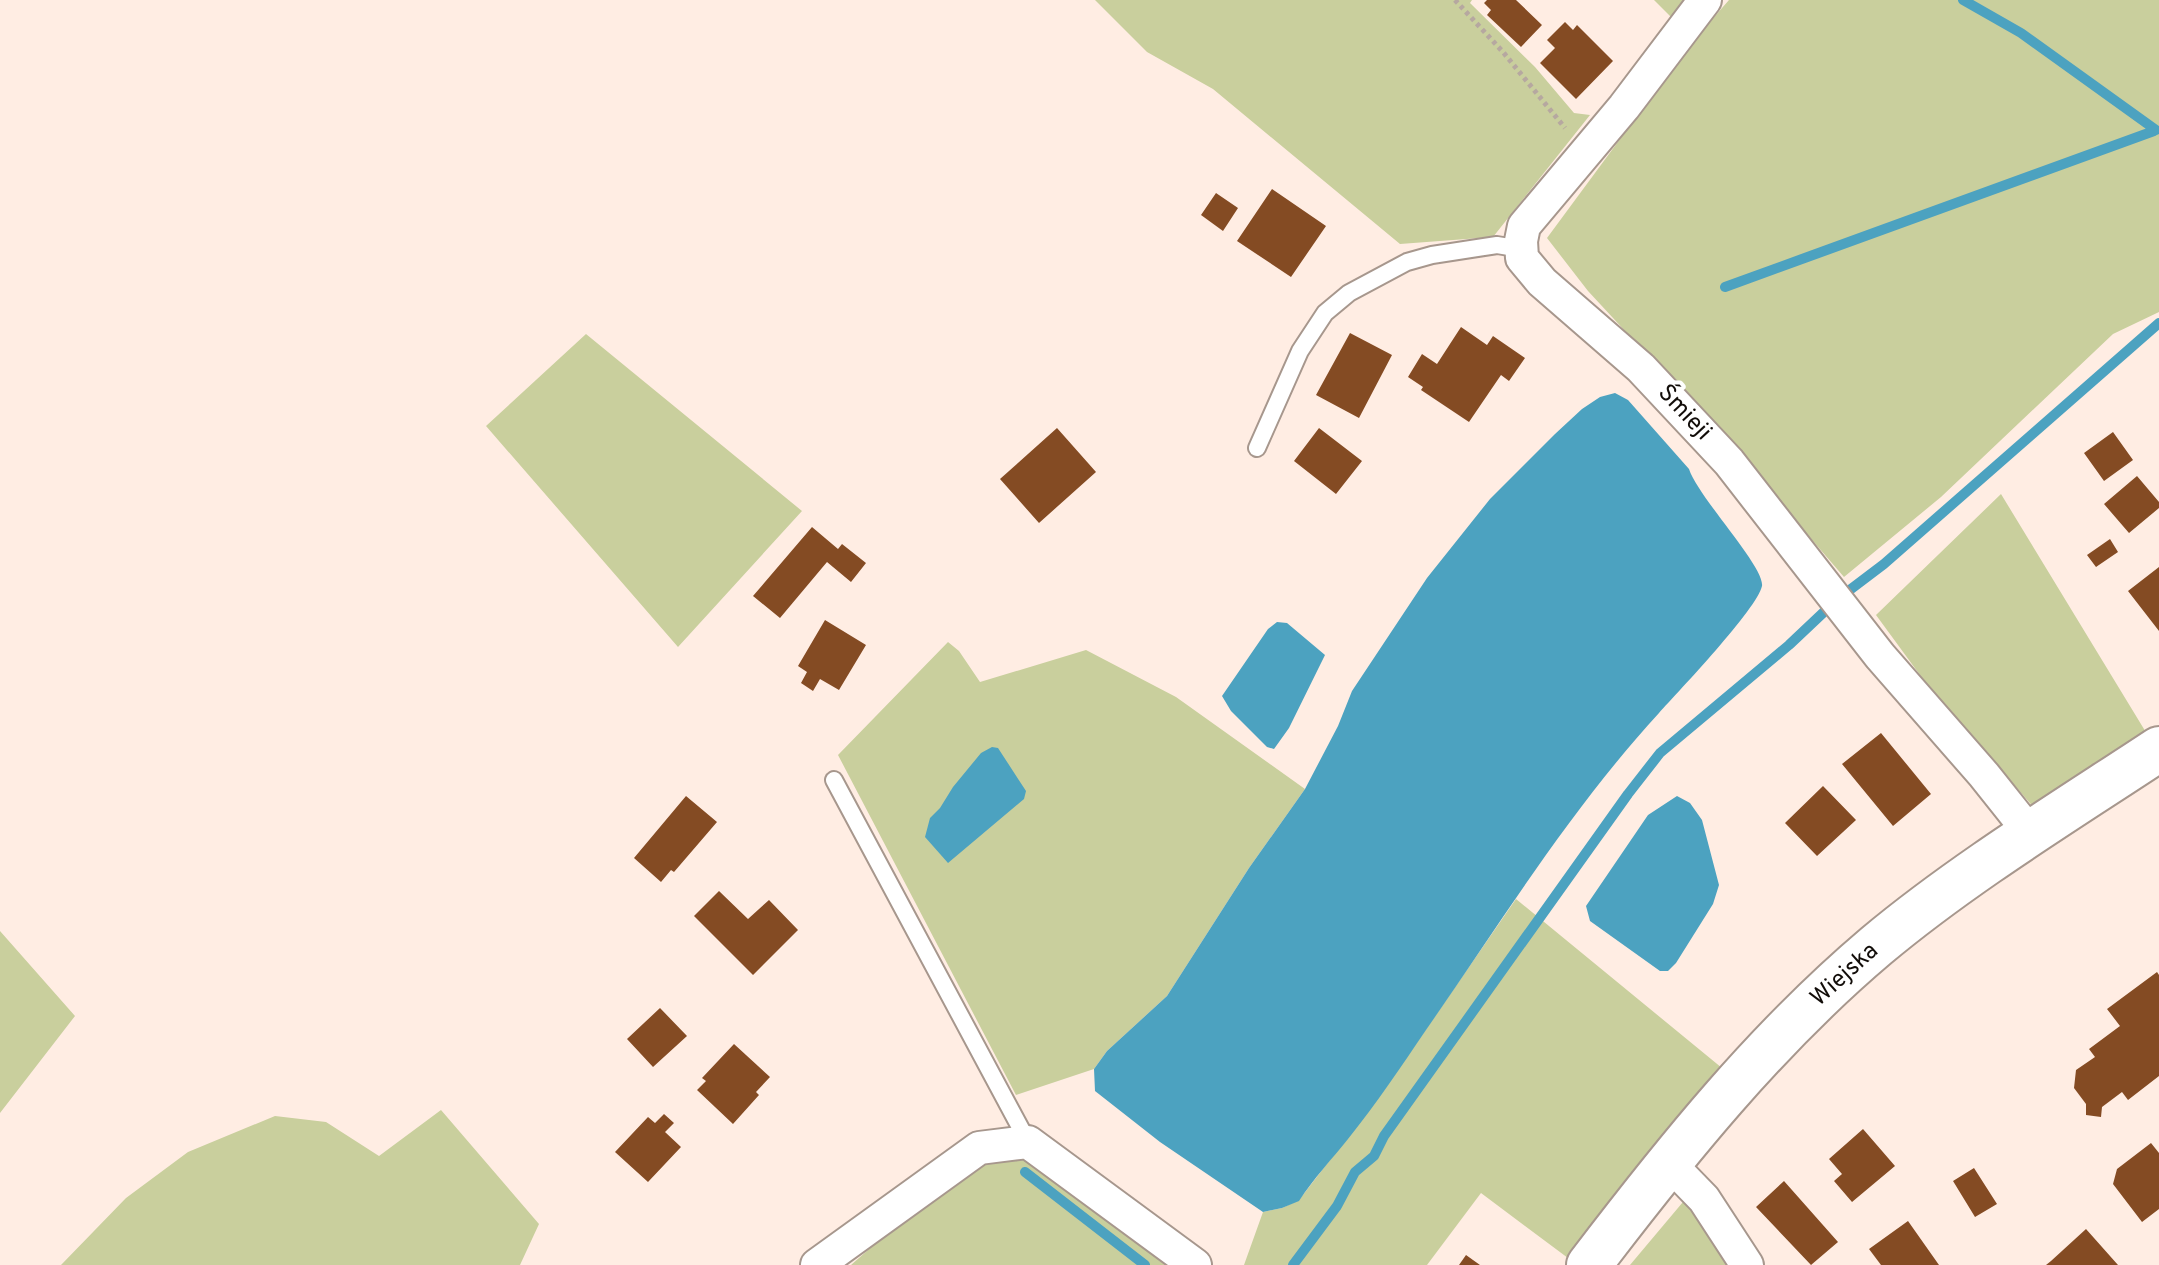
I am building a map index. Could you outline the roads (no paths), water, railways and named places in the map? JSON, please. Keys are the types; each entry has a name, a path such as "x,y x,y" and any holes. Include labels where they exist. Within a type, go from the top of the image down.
{"street":[{"path":"1521,249 1524,226 1624,107 1705,0"},
{"name":"Śmieji","path":"1521,249 1522,258 1542,282 1641,368 1729,462 1880,656 2031,834"},
{"name":"Wiejska","path":"1589,1265 1669,1163 1758,1060 1845,974 1891,935 2031,834 2159,749"},
{"path":"817,1265 979,1148 1028,1142 1195,1265"},
{"path":"1669,1163 1704,1199 1747,1265"}],"lane":[{"path":"1257,448 1300,351 1325,313 1349,293 1407,262 1432,255 1497,245 1521,249"},
{"path":"834,780 1028,1142"}],"water":[{"path":"1615,393 1628,400 1689,469 1753,564 1762,586 1747,612 1627,750 1566,827 1378,1099 1299,1201 1263,1212 1160,1142 1095,1091 1094,1069 1107,1051 1167,996 1249,868 1305,789 1338,726 1352,691 1427,578 1490,499 1555,434 1582,409 1600,397"},
{"path":"1277,622 1287,623 1325,655 1289,728 1274,749 1267,747 1231,711 1222,696 1268,629"},
{"path":"992,747 998,748 1026,791 1024,799 948,863 925,837 930,818 981,753"},
{"path":"1677,796 1690,803 1702,820 1719,885 1713,904 1676,963 1668,971 1660,971 1590,921 1586,906 1648,815"}],"waterway":[{"path":"1963,0 2021,33 2156,130"},
{"path":"1725,287 2154,131"},
{"path":"1851,589 1884,564 2159,323"},
{"path":"1293,1265 1337,1206 1355,1172 1374,1156 1384,1136 1660,753 1825,611"},
{"path":"1025,1172 1145,1265"}]}
